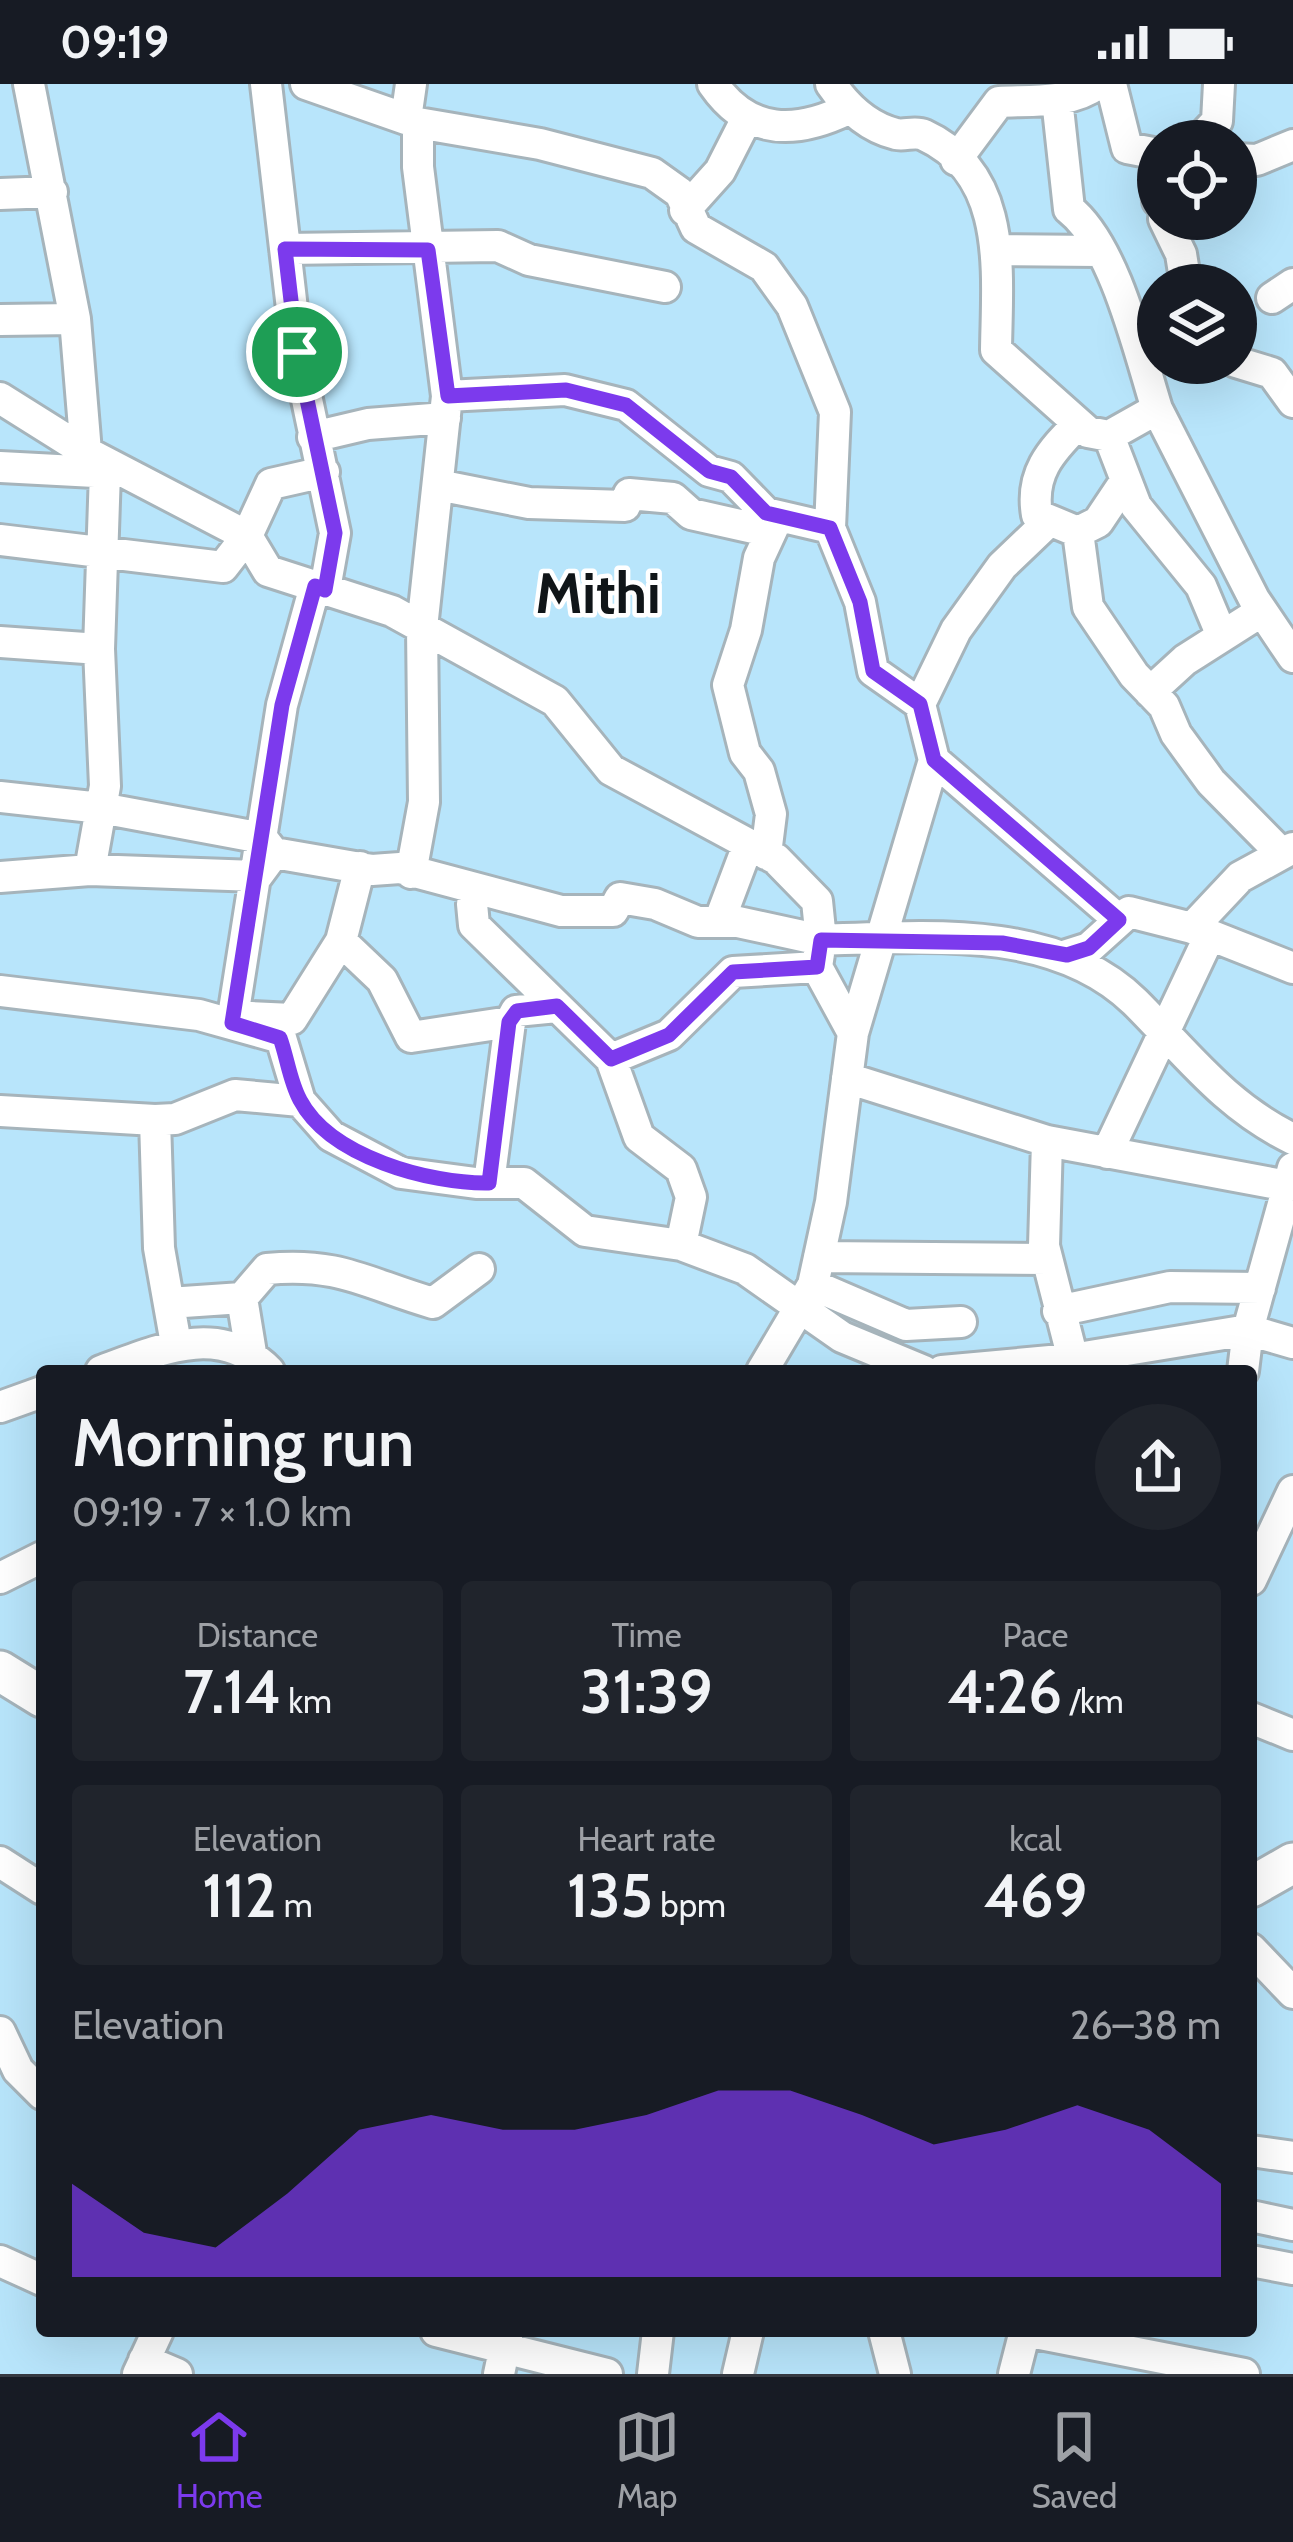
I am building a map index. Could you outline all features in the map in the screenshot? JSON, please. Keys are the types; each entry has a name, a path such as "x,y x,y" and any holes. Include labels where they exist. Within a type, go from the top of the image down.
{"main road":[{"path":"1257,1883 1293,1862"}],"street":[{"path":"29,84 106,466 99,650 101,808 90,870"},
{"path":"234,1020 264,856 282,705 335,533 313,437 266,84"},
{"path":"305,84 412,121 540,144 652,173 680,193 696,229 764,267 792,306 836,412 830,528 860,602 873,671 920,704 934,760 853,1033 810,1284 765,1365"},
{"path":"411,84 447,407 422,628 424,802 411,873"},
{"path":"713,84 747,118 809,128 839,97 896,134 922,133 978,177 998,250 996,350 1088,433 1109,436 1156,409"},
{"path":"956,160 999,102 1014,92 1057,99 1085,93 1096,84"},
{"path":"1111,84 1127,148 1137,150"},
{"path":"1217,120 1219,84"},
{"path":"1057,99 1069,209 1089,225 1125,310 1156,409 1262,610 1293,657"},
{"path":"685,210 720,171 747,118"},
{"path":"1257,160 1293,145"},
{"path":"0,194 52,192"},
{"path":"285,249 498,246 529,260 665,287"},
{"path":"998,250 1099,251"},
{"path":"0,320 75,319"},
{"path":"1257,369 1272,374 1293,402"},
{"path":"313,437 447,407 566,390 626,405 709,471 731,477 775,524"},
{"path":"0,398 106,466 247,536 268,571 392,610 555,701 611,770 757,849 817,901 819,953 853,1033"},
{"path":"1078,424 1043,462 1033,493 1037,515 1078,532 1098,522 1124,483"},
{"path":"1109,436 1136,506 1201,586 1222,636"},
{"path":"0,466 106,466"},
{"path":"0,540 223,567 247,536 271,484 323,472"},
{"path":"438,485 530,502 625,506 629,494 674,498 692,514 830,528"},
{"path":"920,704 979,598 1002,566 1047,523"},
{"path":"719,922 771,814 759,771 745,753 728,685 746,630 759,558 775,524"},
{"path":"1078,532 1088,608 1211,782 1287,851 1240,878 1201,932 1107,1153"},
{"path":"1150,692 1262,610"},
{"path":"0,642 99,650"},
{"path":"934,760 1119,920"},
{"path":"0,797 101,808 264,856 411,873 561,911 613,911 620,898 656,904 698,922 719,922 819,953"},
{"path":"0,877 264,856"},
{"path":"0,991 234,1020 292,1019 341,941 360,867"},
{"path":"477,891 472,904 474,926 611,1059 639,1137 681,1169 691,1197 681,1245"},
{"path":"1067,955 1089,948 1119,920 1138,910 1293,968"},
{"path":"611,1059 669,1035 733,972 881,938 1002,943 1067,955 1106,977 1228,1099 1293,1139"},
{"path":"341,941 382,980 411,1037 509,1022"},
{"path":"489,1183 509,1022 517,1011 557,1006"},
{"path":"234,1020 280,1038 300,1101 332,1136 401,1172 524,1183 585,1231 681,1245 746,1269 810,1284 906,1325 961,1322"},
{"path":"847,1078 1046,1141 1290,1177 1248,1330 1244,1365"},
{"path":"0,1112 154,1120 175,1119 235,1095 300,1101"},
{"path":"154,1120 159,1247 176,1344"},
{"path":"1046,1141 1047,1259 1074,1365 1248,1330 1293,1343"},
{"path":"810,1284 1047,1259"},
{"path":"169,1303 242,1298 267,1269 311,1265 373,1279 433,1303 479,1270"},
{"path":"810,1284 881,1357 905,1365"},
{"path":"1058,1311 1170,1287 1259,1288"},
{"path":"242,1298 260,1362"},
{"path":"118,1365 176,1344 230,1343 260,1362"},
{"path":"0,1407 36,1394"},
{"path":"1257,1567 1293,1491"},
{"path":"0,1578 36,1560"},
{"path":"1257,1719 1289,1724"},
{"path":"0,1862 36,1885"},
{"path":"1257,1955 1293,1993"},
{"path":"0,2032 17,2070 36,2087"},
{"path":"1257,2152 1293,2157"},
{"path":"1257,2217 1293,2225"},
{"path":"0,2261 36,2277"},
{"path":"1257,2262 1293,2269"},
{"path":"155,2337 141,2367 177,2374"},
{"path":"457,2337 607,2374"},
{"path":"653,2374 657,2337"},
{"path":"738,2374 747,2337"},
{"path":"886,2337 895,2374"},
{"path":"1014,2374 1023,2337"},
{"path":"1055,2337 1244,2374"}],"shaded area":[{"path":"0,84 1293,84 1293,2374 0,2374"}],"district":[{"name":"Mithi","path":"598,593"}],"route":[{"path":"285,249 428,250 448,396 566,390 626,405 709,471 731,477 766,513 830,528 860,602 873,671 920,704 934,760 1119,920 1089,948 1067,955 1002,943 821,940 817,967 733,972 669,1035 611,1059 557,1006 517,1011 509,1022 489,1183 401,1172 332,1136 300,1101 280,1038 232,1023 282,705 315,586 325,590 335,533 297,352 285,249"}]}
